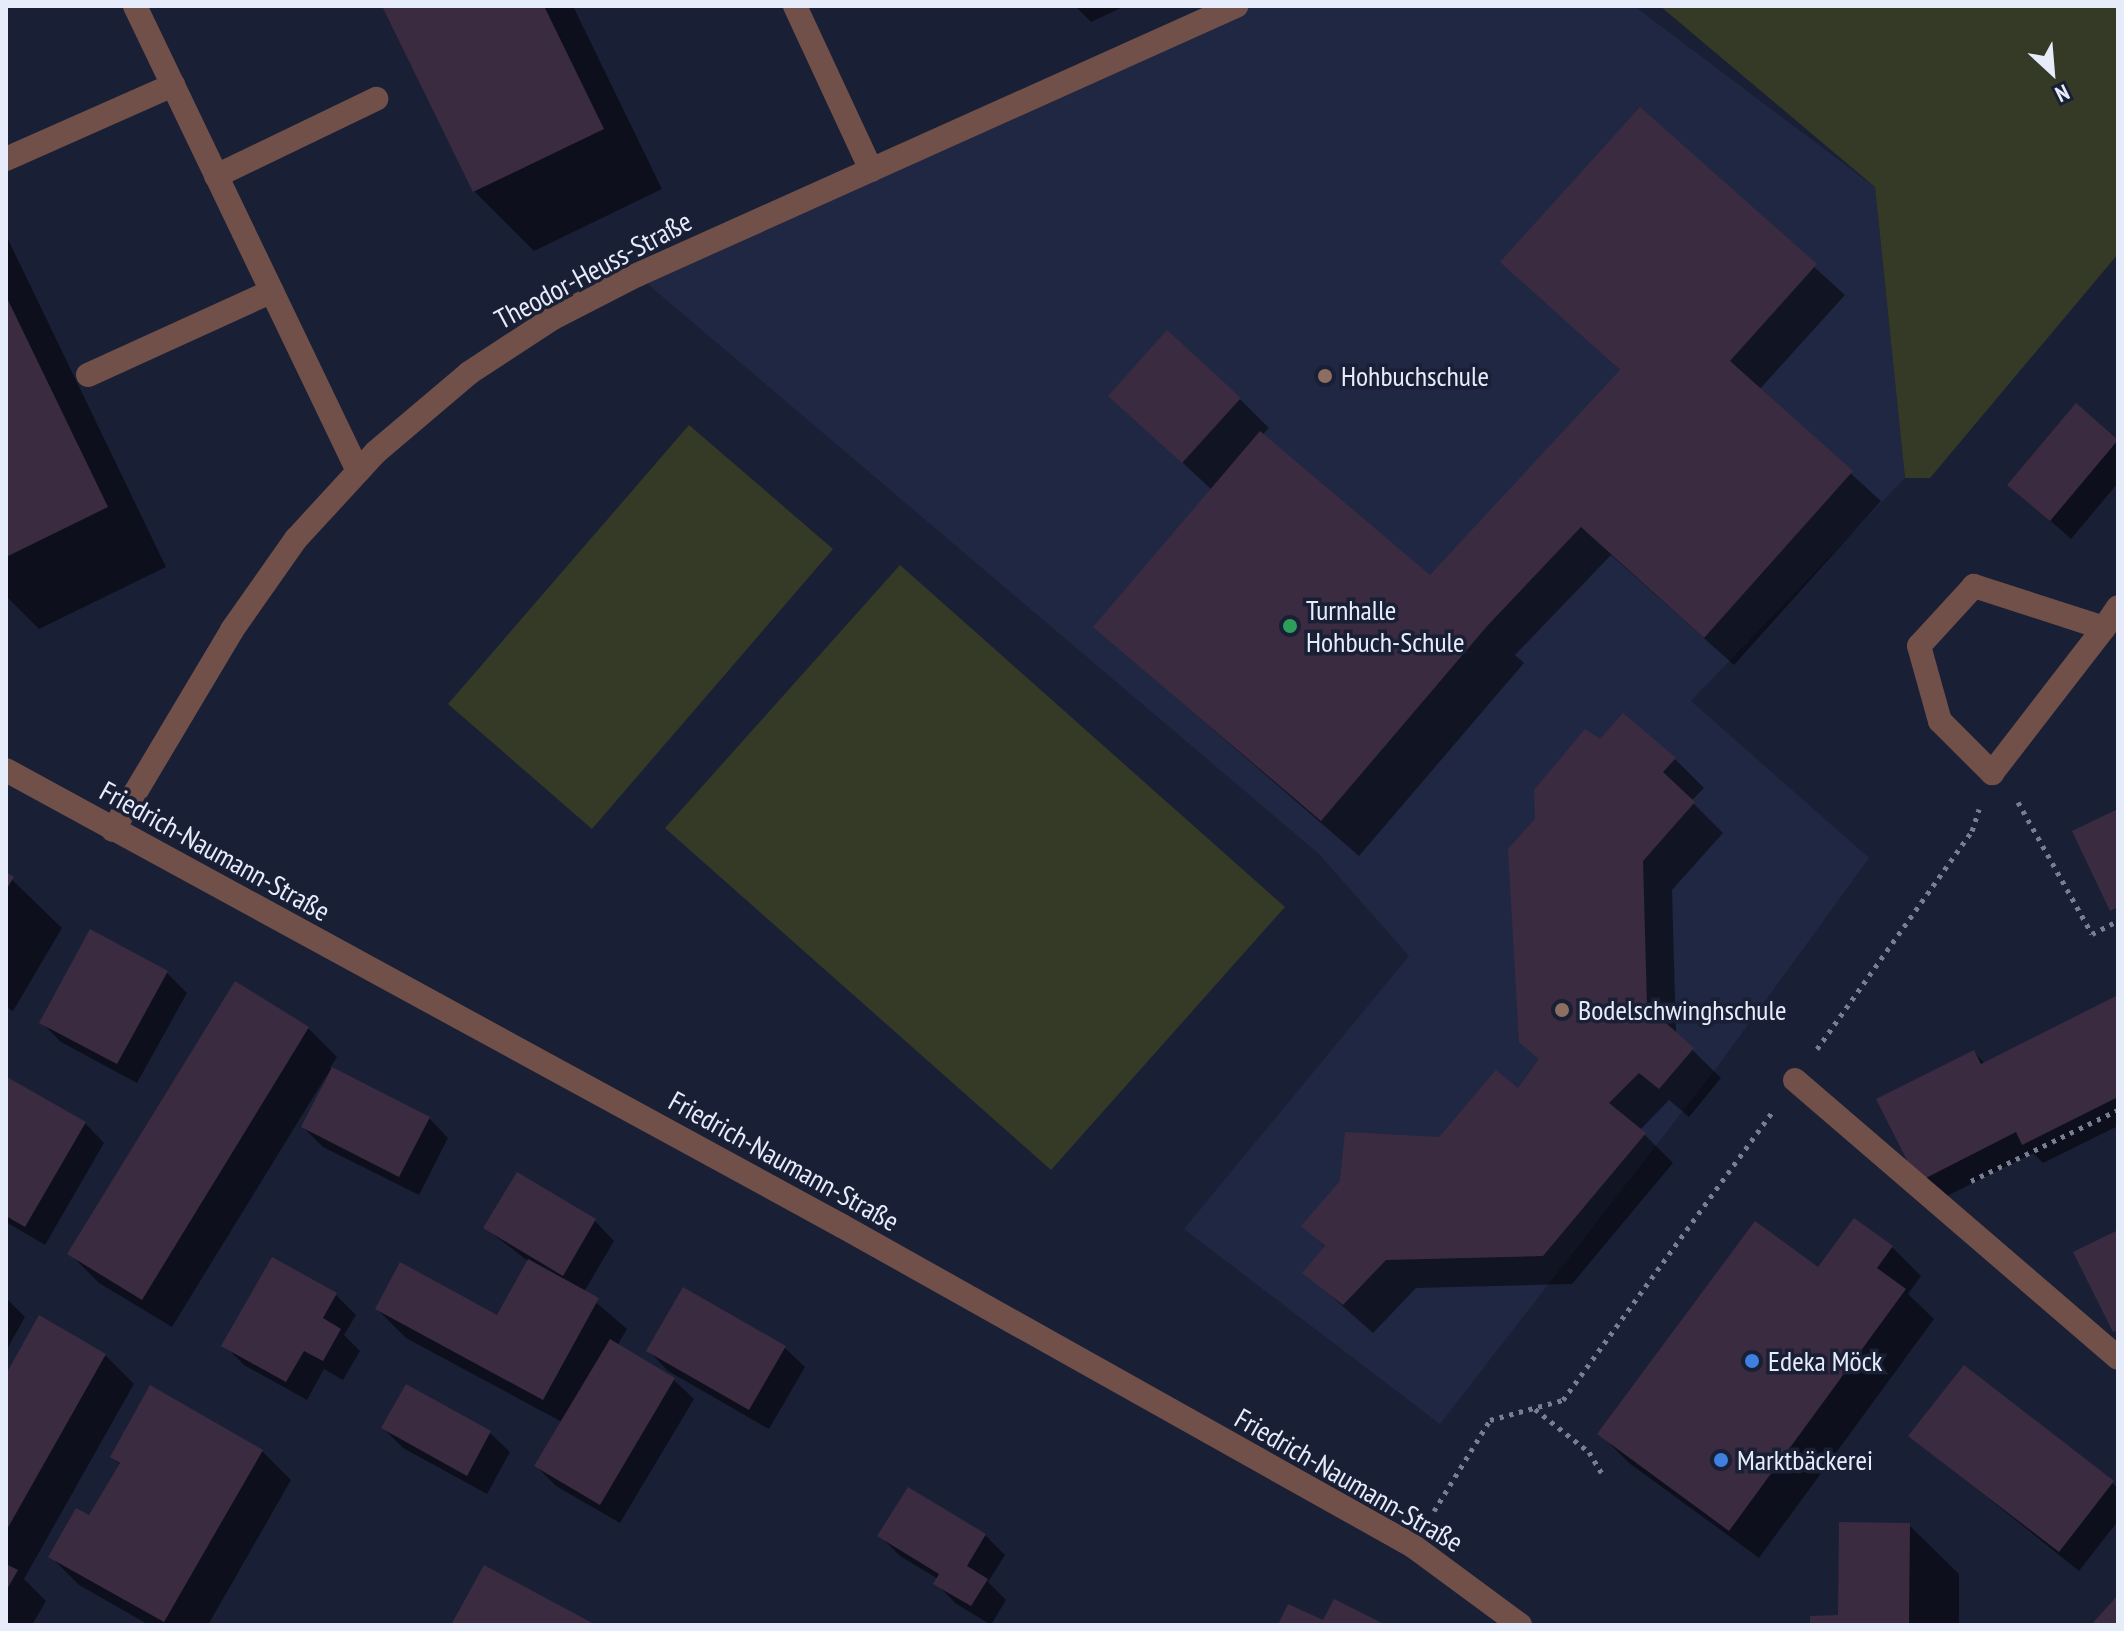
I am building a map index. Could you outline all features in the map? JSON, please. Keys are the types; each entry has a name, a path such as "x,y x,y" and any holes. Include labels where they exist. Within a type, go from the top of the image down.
{"street":[{"path":"135,6 358,471"},
{"path":"795,6 871,170"},
{"name":"Theodor-Heuss-Straße","path":"113,830 261,587 358,471 469,373 553,318 871,170 1236,6"},
{"path":"6,159 173,85"},
{"path":"216,176 376,99"},
{"path":"88,375 272,291"},
{"path":"2104,628 1974,586 1919,646 1940,721 1992,773 2104,628 2118,607"},
{"name":"Friedrich-Naumann-Straße","path":"6,770 842,1226 1413,1546 1496,1618 1520,1625"},
{"path":"1795,1080 2118,1358"}],"path":[{"path":"1413,1546 1490,1420 1563,1400 1972,831 1992,773 2014,795 2092,934 2118,921"},
{"path":"1933,1200 2118,1110"},
{"path":"1534,1408 1589,1452 1603,1475"}],"shaded area":[{"name":"Hohbuchschule","path":"1236,6 1634,6 1875,187 1905,478 1691,701 1869,858 1720,1063 1440,1424 1184,1229 1409,956 1319,854 637,275"}],"green space":[{"path":"1660,6 2118,6 2118,254 1930,478 1905,478 1875,187"},
{"path":"689,425 833,549 592,829 448,704"},
{"path":"900,565 1285,907 1051,1170 665,828"}],"building":[{"path":"382,6 544,6 604,129 473,192"},
{"path":"1640,107 1817,264 1730,361 1853,471 1704,638 1581,527 1488,625 1321,821 1093,627 1260,431 1430,575 1620,370 1500,262"},
{"path":"6,296 108,507 6,557"},
{"path":"1167,330 1241,398 1182,463 1108,396"},
{"path":"2076,403 2118,440 2050,521 2007,485"},
{"path":"1623,713 1676,758 1663,772 1695,802 1643,861 1647,1006 1694,1048 1659,1089 1639,1073 1609,1103 1646,1133 1543,1256 1386,1260 1343,1305 1302,1273 1325,1246 1301,1226 1340,1181 1345,1132 1439,1137 1496,1070 1518,1088 1539,1059 1519,1042 1508,849 1535,819 1534,790 1585,729 1600,739"},
{"path":"2118,809 2118,907 2110,911 2072,831"},
{"path":"6,872 14,877 6,890"},
{"path":"90,929 168,971 117,1064 39,1023"},
{"path":"235,981 309,1027 142,1300 67,1254"},
{"path":"2118,995 2118,1097 2022,1145 2016,1132 1918,1182 1876,1099 1974,1050 1981,1064"},
{"path":"332,1067 430,1117 399,1177 301,1127"},
{"path":"7,1077 86,1122 25,1227 6,1216"},
{"path":"517,1172 596,1219 563,1276 483,1228"},
{"name":"Edeka Möck","path":"1854,1218 1893,1246 1877,1268 1906,1289 1729,1531 1597,1434 1755,1221 1818,1267"},
{"path":"2118,1230 2118,1330 2113,1332 2073,1252"},
{"path":"272,1257 337,1293 323,1318 341,1329 323,1361 304,1351 286,1382 221,1346"},
{"path":"528,1259 599,1298 543,1400 375,1309 400,1262 497,1315"},
{"path":"683,1287 786,1346 749,1410 646,1351"},
{"path":"39,1315 106,1354 6,1531 6,1374"},
{"path":"610,1339 675,1378 600,1505 534,1466"},
{"path":"1964,1365 2114,1481 2059,1552 1908,1436"},
{"path":"406,1384 491,1431 467,1476 381,1428"},
{"path":"150,1385 263,1450 164,1622 48,1557 76,1508 89,1515 120,1463 110,1457"},
{"path":"908,1487 986,1534 967,1566 988,1579 971,1606 933,1584 939,1574 877,1536"},
{"path":"1839,1522 1910,1523 1909,1625 1810,1625 1810,1616 1838,1615"},
{"path":"6,1564 18,1570 6,1591"},
{"path":"484,1565 596,1625 451,1625"},
{"path":"2118,1595 2118,1625 2091,1625"},
{"path":"1334,1599 1386,1625 1278,1625 1288,1604 1323,1620"}],"place":[{"name":"Hohbuchschule","path":"1325,376"},
{"name":"Turnhalle Hohbuch-Schule","path":"1290,626"},
{"name":"Bodelschwinghschule","path":"1562,1010"},
{"name":"Edeka Möck","path":"1752,1361"},
{"name":"Marktbäckerei","path":"1721,1460"}]}
